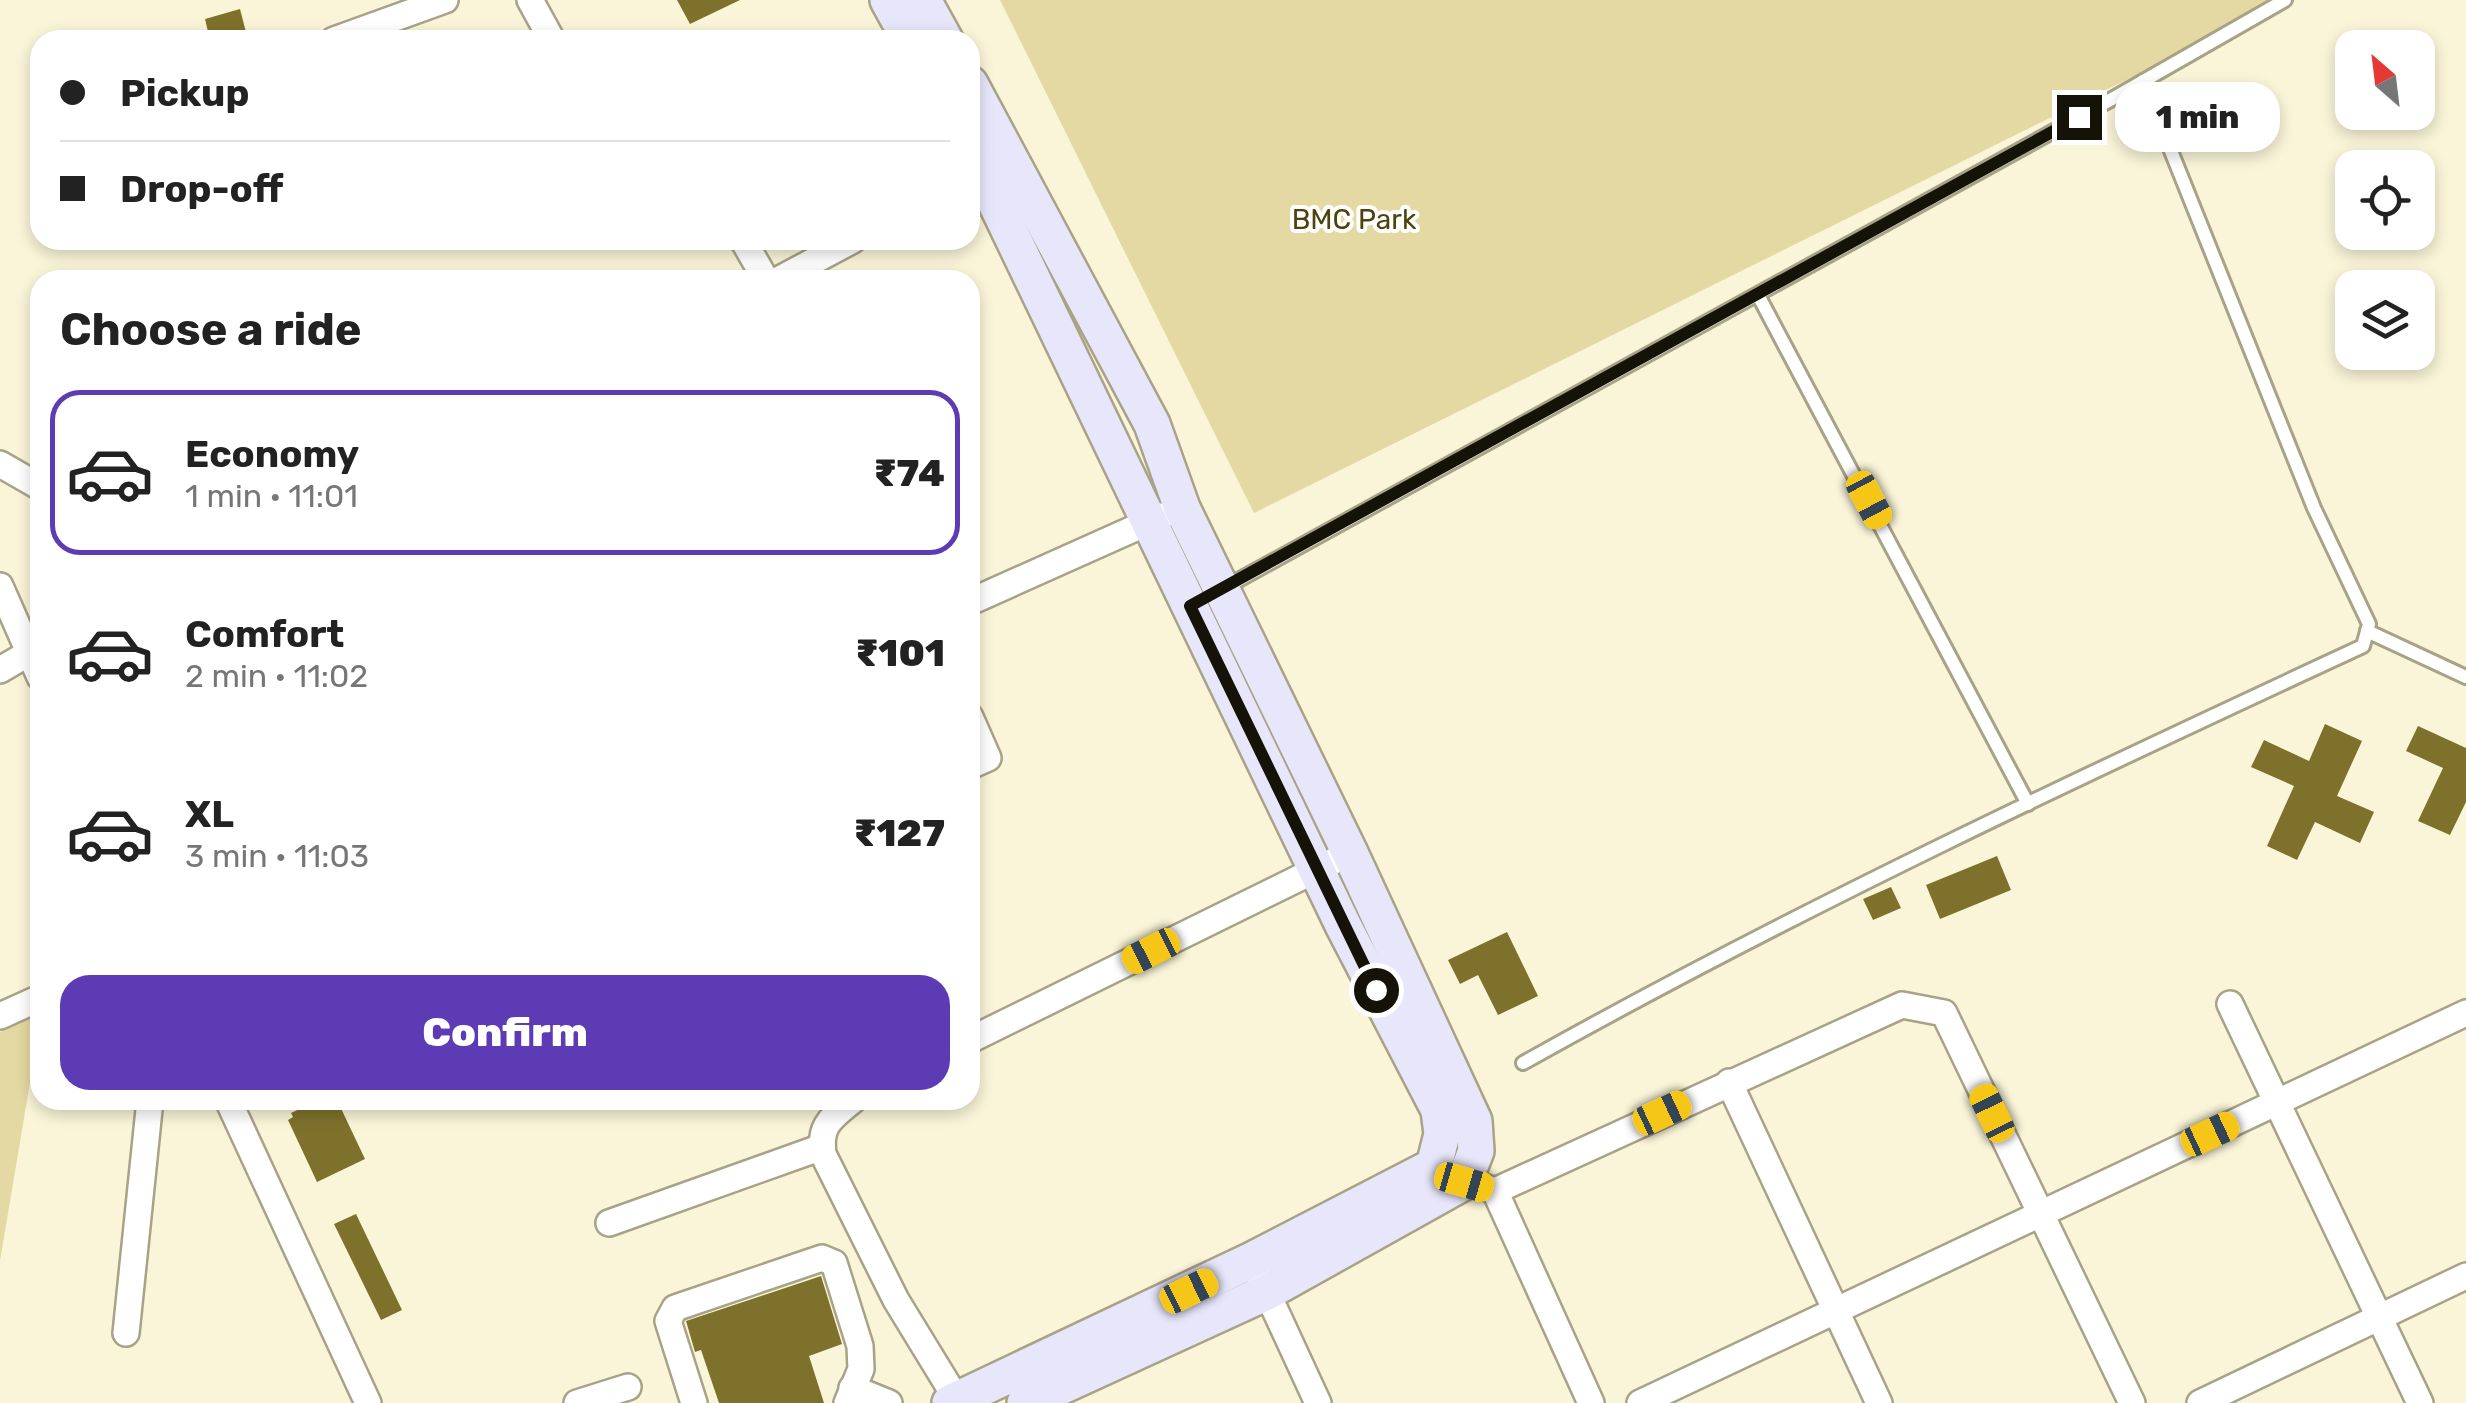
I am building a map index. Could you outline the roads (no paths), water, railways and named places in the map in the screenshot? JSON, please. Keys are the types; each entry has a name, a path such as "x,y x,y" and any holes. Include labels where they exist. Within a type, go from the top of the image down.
{"street":[{"path":"362,30 446,0"},
{"path":"530,0 546,30"},
{"path":"888,0 904,30"},
{"path":"923,0 940,30"},
{"path":"983,163 1167,514 1223,588 1376,909 1424,1048 1442,1134 1464,1180 1592,1403"},
{"path":"797,270 834,250"},
{"path":"0,464 30,481"},
{"path":"980,598 1167,514"},
{"path":"1167,514 1190,606 1343,925 1424,1048"},
{"path":"0,586 29,653 0,670"},
{"path":"980,739 988,758 980,762"},
{"path":"980,1035 1350,852"},
{"path":"1343,925 1376,909"},
{"path":"0,1016 30,1002"},
{"path":"2230,1004 2420,1403"},
{"path":"1025,1403 1260,1276 1464,1180 1729,1082 1902,1005 1944,1013 2132,1403"},
{"path":"1640,1403 2466,1014"},
{"path":"1729,1082 1879,1403"},
{"path":"126,1332 149,1110"},
{"path":"233,1110 368,1403"},
{"path":"842,1110 829,1121 821,1136 822,1147 896,1300 955,1401 1095,1337 1260,1276"},
{"path":"609,1223 822,1147"},
{"path":"694,1403 668,1321 675,1308 822,1258 834,1263 860,1346 861,1368 849,1395 889,1403"},
{"path":"1260,1276 1318,1403"},
{"path":"2200,1403 2466,1276"},
{"path":"577,1403 628,1387"}],"lane":[{"path":"1190,606 2285,0"},
{"path":"1523,1063 1863,884 2364,646 2369,624 2314,508 2143,81"},
{"path":"1758,294 2028,804"},
{"path":"2367,631 2466,677"}],"park label":[{"name":"BMC Park","path":"1354,219"}]}
